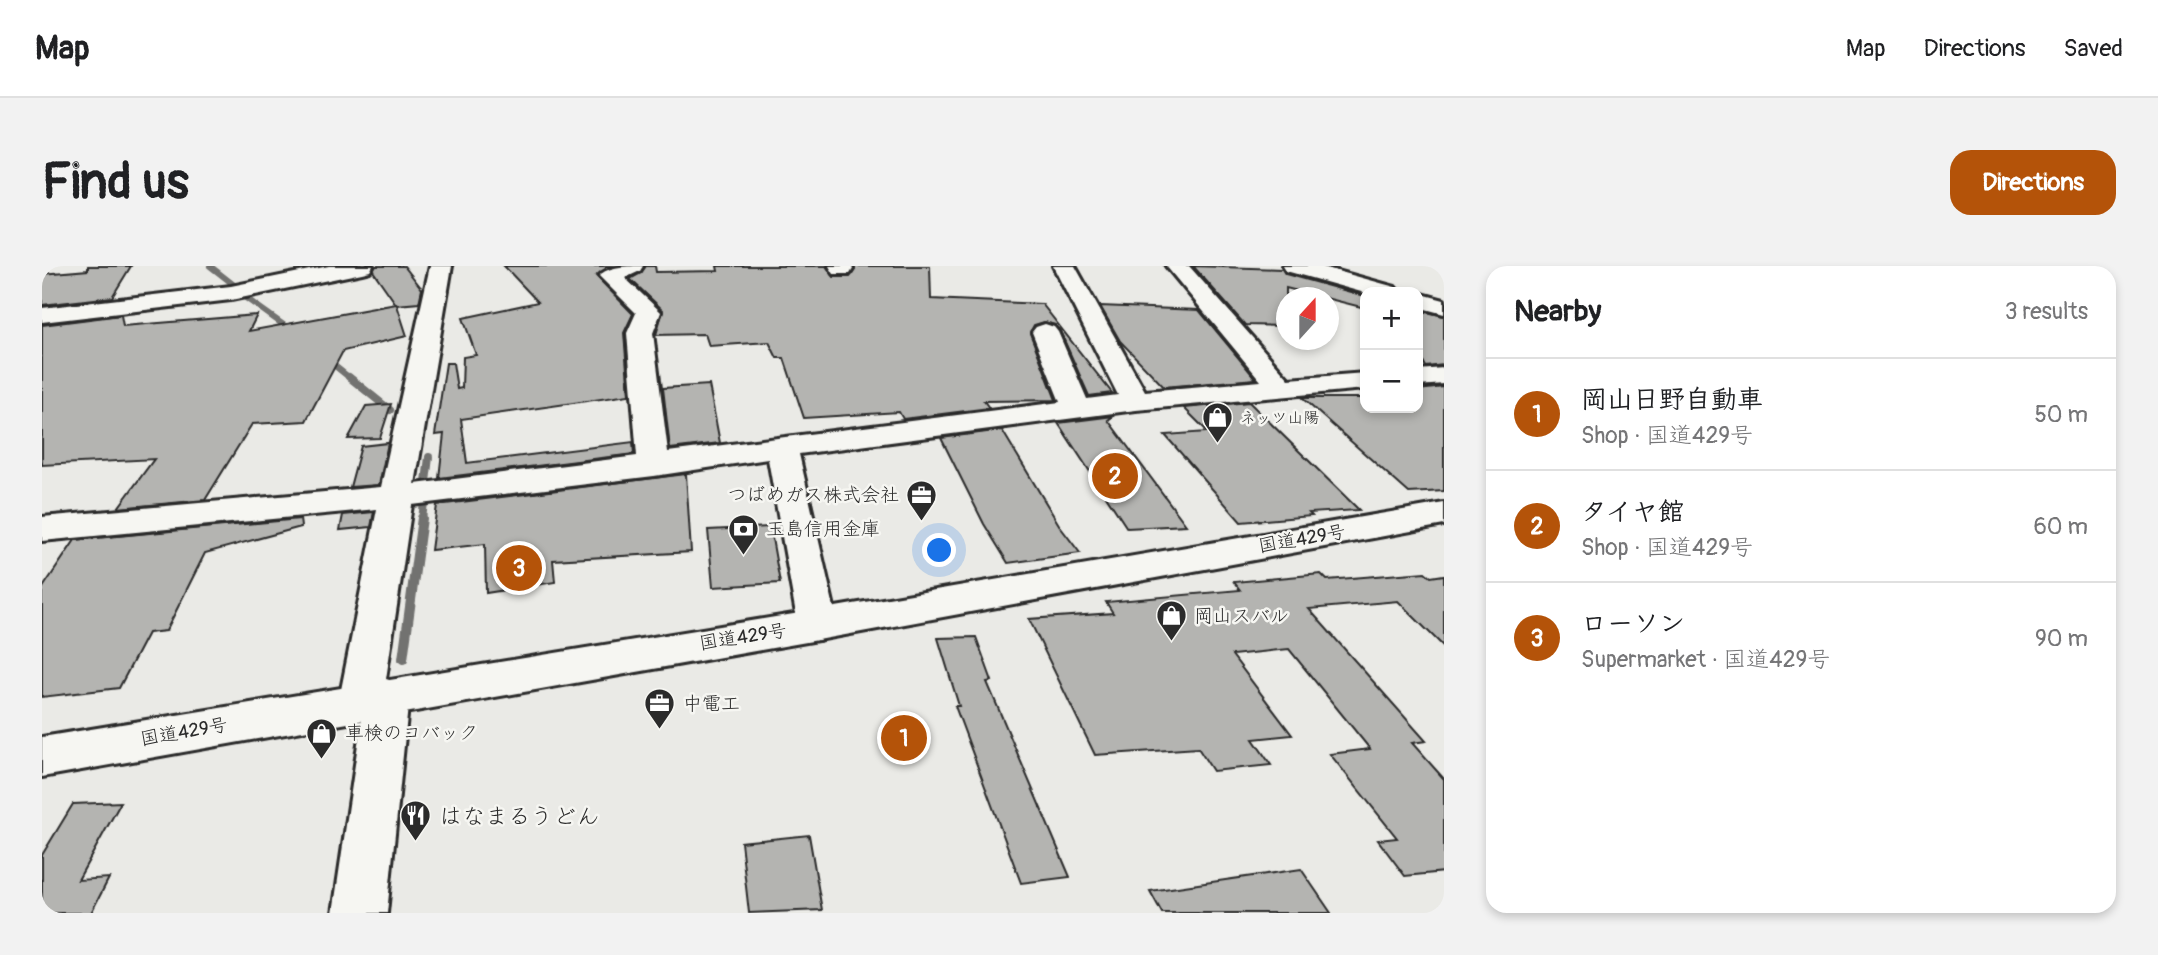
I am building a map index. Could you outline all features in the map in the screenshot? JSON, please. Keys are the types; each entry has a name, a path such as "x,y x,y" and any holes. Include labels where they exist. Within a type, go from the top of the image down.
{"main road":[{"path":"42,315 362,266"},
{"path":"360,913 374,698 396,496 441,266"},
{"path":"632,266 610,276 649,312 640,333 654,466"},
{"path":"1064,266 1136,401"},
{"path":"1177,266 1281,387"},
{"path":"1294,266 1369,287"},
{"path":"1423,301 1444,307"},
{"path":"1045,332 1077,409"},
{"path":"1423,378 1444,376"},
{"path":"42,529 396,496 654,466 781,446 1136,401 1360,381"},
{"path":"781,446 818,625"},
{"name":"国道429号","path":"42,757 374,698 818,625 1444,514"}],"building":[{"path":"88,266 131,266 112,297 42,305 42,274 88,270"},
{"path":"376,266 404,266 422,289 419,303 397,305 407,336 343,351 306,421 252,424 205,500 118,508 154,459 42,465 42,325 121,315 123,326 257,315 249,331 396,304 373,271"},
{"path":"504,266 612,266 596,276 633,314 624,333 629,395 461,419 467,463 633,442 634,454 439,478 444,434 435,435 446,363 453,363 457,389 462,388 463,357 476,355 463,318 538,302"},
{"path":"646,266 655,266 656,272 718,271 717,266 826,266 834,277 850,277 855,270 854,266 930,266 931,299 1042,304 1112,393 1089,396 1060,331 1055,325 1044,322 1034,325 1030,333 1056,400 984,401 989,408 903,419 899,412 804,418 784,358 777,358 769,342 709,346 705,334 656,335 663,310 630,279 641,273"},
{"path":"1193,266 1282,269 1285,274 1332,287 1276,287 1276,326 1245,325"},
{"path":"1339,289 1360,295 1360,307 1339,301"},
{"path":"1100,306 1199,310 1256,379 1164,387 1120,341"},
{"path":"1423,311 1444,316 1444,365 1426,367 1423,361"},
{"path":"709,385 720,443 670,449 663,388"},
{"path":"1444,387 1444,491 1409,493 1302,398 1360,398 1360,413 1423,413 1423,389"},
{"path":"1249,402 1359,510 1241,522 1165,435 1208,432 1184,408"},
{"path":"391,404 380,438 348,439 366,406"},
{"path":"1114,416 1108,420 1186,525 1127,528 1058,423"},
{"path":"1002,430 1061,528 1080,553 1008,563 984,524 941,438"},
{"path":"388,443 379,485 350,487 361,446"},
{"path":"686,474 691,552 553,560 555,582 486,593 485,544 431,550 437,505"},
{"path":"374,512 371,527 340,530 343,515"},
{"path":"300,519 301,527 205,553 166,631 148,633 119,688 42,697 42,589 75,540"},
{"name":"玉島信用金庫","path":"770,527 780,583 713,587 708,530"},
{"path":"1425,572 1431,577 1444,575 1444,647 1398,601 1309,609 1426,741 1412,743 1444,779 1444,872 1405,876 1378,840 1397,838 1330,754 1370,749 1289,649 1232,655 1292,735 1253,739 1271,765 1213,771 1198,748 1095,755 1029,619 1113,613 1106,602 1240,590 1234,582 1321,574 1327,580"},
{"path":"976,637 992,681 987,682 1070,877 1021,883 955,706 959,706 938,638"},
{"path":"121,802 78,880 109,878 91,913 42,913 42,855 73,804"},
{"path":"809,835 822,910 749,913 741,842"},
{"path":"1301,869 1331,913 1162,913 1150,891"}],"waterway":[{"path":"210,266 238,288"},
{"path":"243,296 292,331"},
{"path":"325,358 351,379"},
{"path":"349,377 390,410"},
{"path":"426,482 429,457"},
{"path":"422,520 424,502"},
{"path":"403,659 422,518"}],"place":[{"name":"ネッツ山陽","path":"1217,445"},
{"name":"タイヤ館","path":"1115,476"},
{"name":"つばめガス株式会社","path":"922,522"},
{"name":"玉島信用金庫","path":"743,556"},
{"name":"ローソン","path":"519,568"},
{"name":"岡山スバル","path":"1171,643"},
{"name":"中電工","path":"660,731"},
{"name":"岡山日野自動車","path":"904,738"},
{"name":"車検のコバック","path":"322,760"},
{"name":"はなまるうどん","path":"416,843"}]}
